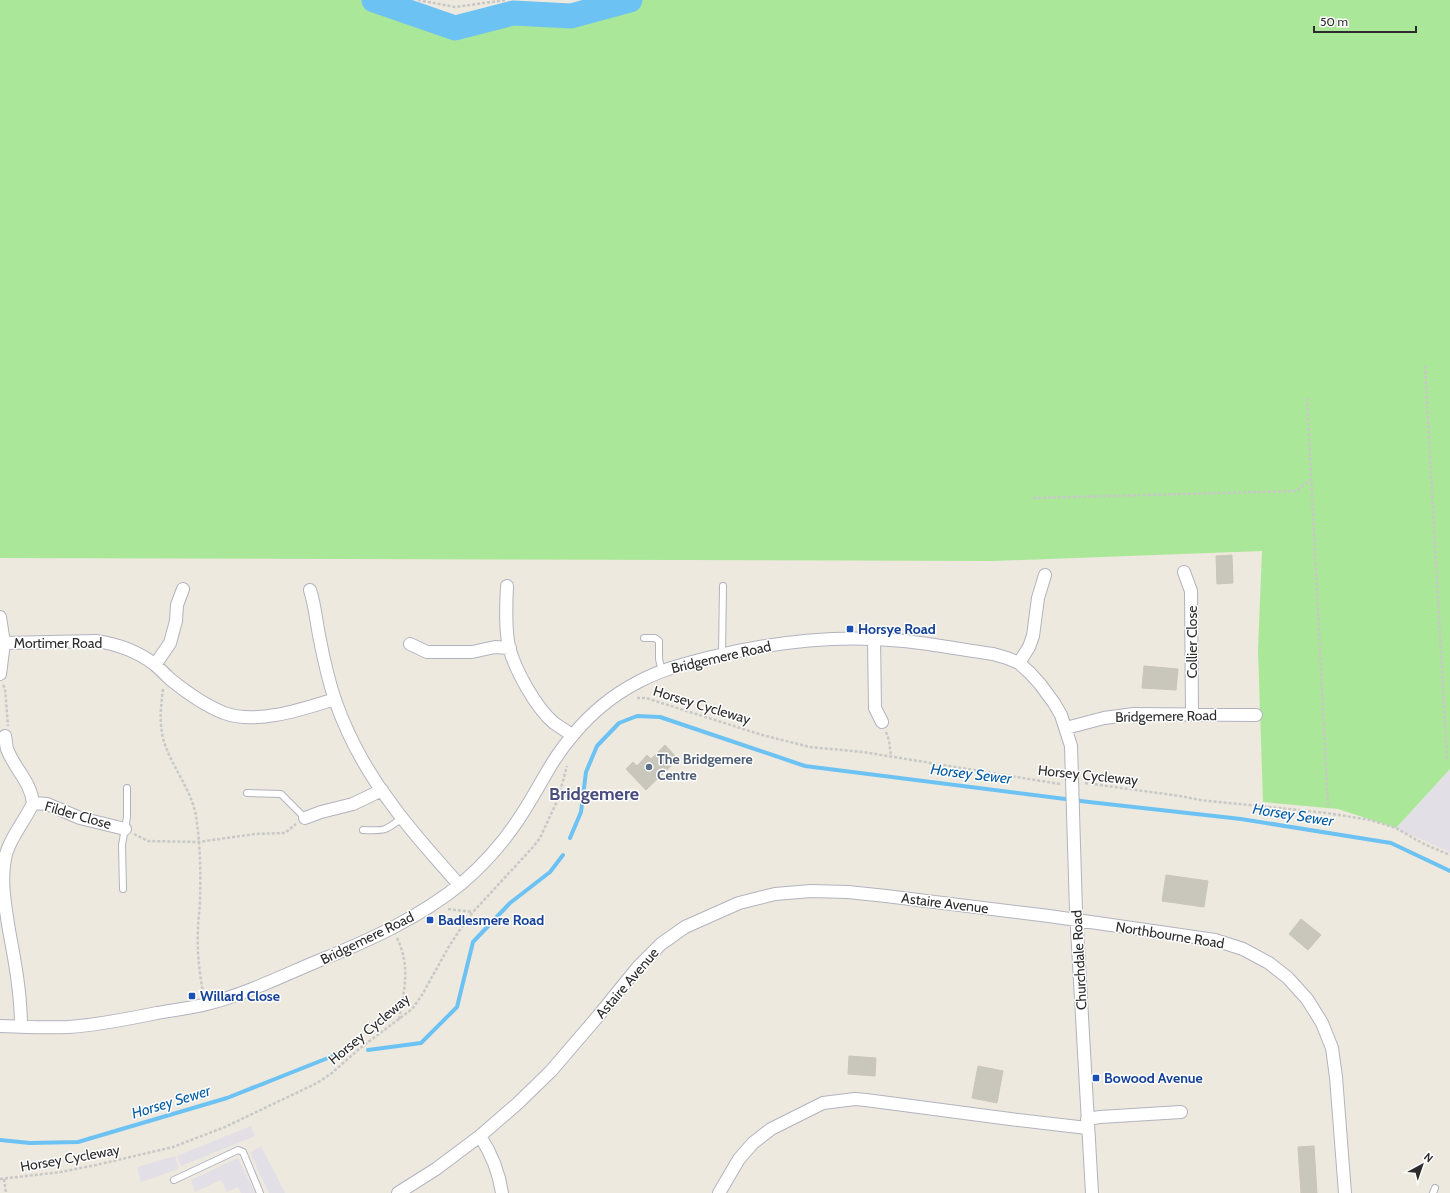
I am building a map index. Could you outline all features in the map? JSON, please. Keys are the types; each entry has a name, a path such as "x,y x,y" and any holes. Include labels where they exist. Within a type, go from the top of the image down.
{"street":[{"name":"Collier Close","path":"1184,572 1191,591 1192,714"},
{"path":"1018,663 1029,647 1033,636 1038,598 1045,575"},
{"path":"507,586 506,604 510,648 520,674 543,711 554,723 572,735"},
{"path":"155,665 170,643 176,621 177,604 183,589"},
{"path":"310,590 315,605 319,635 334,698 354,744 382,790 402,818 459,885"},
{"name":"Mortimer Road","path":"0,617 4,643 0,674"},
{"name":"Bridgemere Road","path":"0,1026 68,1027 103,1023 205,1005 239,994 356,946 393,928 430,906 459,885 478,869 498,848 522,814 553,762 572,735 596,710 615,695 639,681 679,665 722,654 765,646 806,641 854,638 903,640 993,654 1018,663 1035,678 1054,703 1066,728 1118,715 1256,715"},
{"path":"874,639 875,708 882,722"},
{"name":"Mortimer Road","path":"4,643 96,641 110,643 141,655 185,691 206,704 226,713 247,717 265,717 304,708 334,698"},
{"path":"410,644 427,652 472,652 495,647 510,648"},
{"name":"Churchdale Road","path":"1066,728 1071,746 1077,920 1087,1124 1092,1193"},
{"name":"Filder Close","path":"5,736 7,748 28,785 32,795 33,804 47,804 80,818 125,829"},
{"path":"305,818 321,812 353,804 382,790"},
{"path":"21,1027 19,987 3,888 2,870 12,839 28,815 33,804"},
{"name":"Astaire Avenue","path":"398,1193 436,1169 480,1136 517,1104 551,1071 638,967 660,944 685,927 739,903 775,894 811,891 848,892 1077,920"},
{"name":"Northbourne Road","path":"1077,920 1215,940 1243,949 1269,963 1288,978 1307,999 1322,1023 1332,1048 1336,1077 1345,1193"},
{"path":"719,1193 739,1159 753,1143 770,1129 823,1103 850,1099 866,1100 1039,1123 1087,1124 1100,1117 1181,1112"},
{"path":"480,1136 488,1148 495,1166 502,1193"}],"lane":[{"path":"722,654 724,586"},
{"path":"644,638 655,638 659,641 659,659 662,671"},
{"path":"123,890 122,846 128,817 127,788"},
{"path":"247,793 281,794 305,818"},
{"path":"363,830 382,831 402,818"},
{"path":"174,1180 238,1150 243,1152 260,1193"}],"path":[{"path":"418,0 455,7 506,0"},
{"path":"1425,366 1447,761"},
{"path":"1307,398 1328,806"},
{"path":"1033,498 1296,491 1311,478"},
{"path":"168,677 163,688 160,719 163,737 169,755 191,800 196,815 200,898 198,929 199,973 205,1005"},
{"path":"0,681 5,688 8,724 5,736"},
{"name":"Horsey Cycleway","path":"631,698 646,698 762,735 810,747 863,752 1018,778 1064,784 1073,787 1088,783 1200,800 1327,813 1370,820 1396,828 1424,844 1450,855"},
{"path":"882,722 889,740 891,757"},
{"name":"Horsey Cycleway","path":"0,1179 61,1172 173,1147 225,1127 317,1083 332,1073 360,1049 412,1009 422,995 448,948 473,912 540,838 558,799 568,763"},
{"path":"125,829 148,841 198,842 255,834 285,833 305,818"},
{"path":"430,906 473,912"},
{"path":"393,928 402,946 406,968 406,979 399,1020"},
{"path":"4,1179 6,1193"}],"shaded area":[{"path":"1450,769 1450,852 1396,828"},
{"path":"251,1126 255,1136 181,1166 177,1156"},
{"path":"261,1146 285,1193 269,1193 250,1153"},
{"path":"175,1156 179,1169 141,1182 137,1167"},
{"path":"238,1158 255,1193 241,1193 238,1187 227,1192 221,1180 195,1192 191,1180"}],"green space":[{"path":"0,0 373,0 455,28 513,13 571,16 630,0 1450,0 1450,769 1396,828 1338,809 1263,802 1258,650 1262,551 994,561 0,558"}],"building":[{"path":"1232,555 1233,583 1217,584 1216,556"},
{"path":"1144,666 1178,669 1176,690 1142,688"},
{"name":"The Bridgemere Centre","path":"665,745 678,759 646,790 626,769 633,762 637,766 647,755 651,759"},
{"path":"1166,875 1208,881 1204,907 1162,901"},
{"path":"1301,919 1321,935 1308,950 1289,934"},
{"path":"849,1056 876,1058 875,1076 848,1074"},
{"path":"978,1066 1003,1071 997,1103 972,1098"},
{"path":"1314,1146 1317,1193 1301,1193 1298,1147"}],"waterway":[{"path":"374,0 455,28 513,13 571,16 630,0"},
{"name":"Horsey Sewer","path":"570,838 581,812 586,772 597,746 619,723 637,716 660,717 805,766 1089,802 1241,819 1391,843 1450,871"},
{"name":"Horsey Sewer","path":"368,1050 421,1043 457,1007 473,942 510,903 550,872 563,855"},
{"name":"Horsey Sewer","path":"0,1140 30,1143 78,1142 227,1098 343,1052"}],"place":[{"name":"Horsye Road","path":"850,629"},
{"name":"The Bridgemere Centre","path":"649,767"},
{"name":"Badlesmere Road","path":"430,920"},
{"name":"Willard Close","path":"192,996"},
{"name":"Bowood Avenue","path":"1096,1078"}],"district":[{"name":"Bridgemere","path":"594,794"}]}
